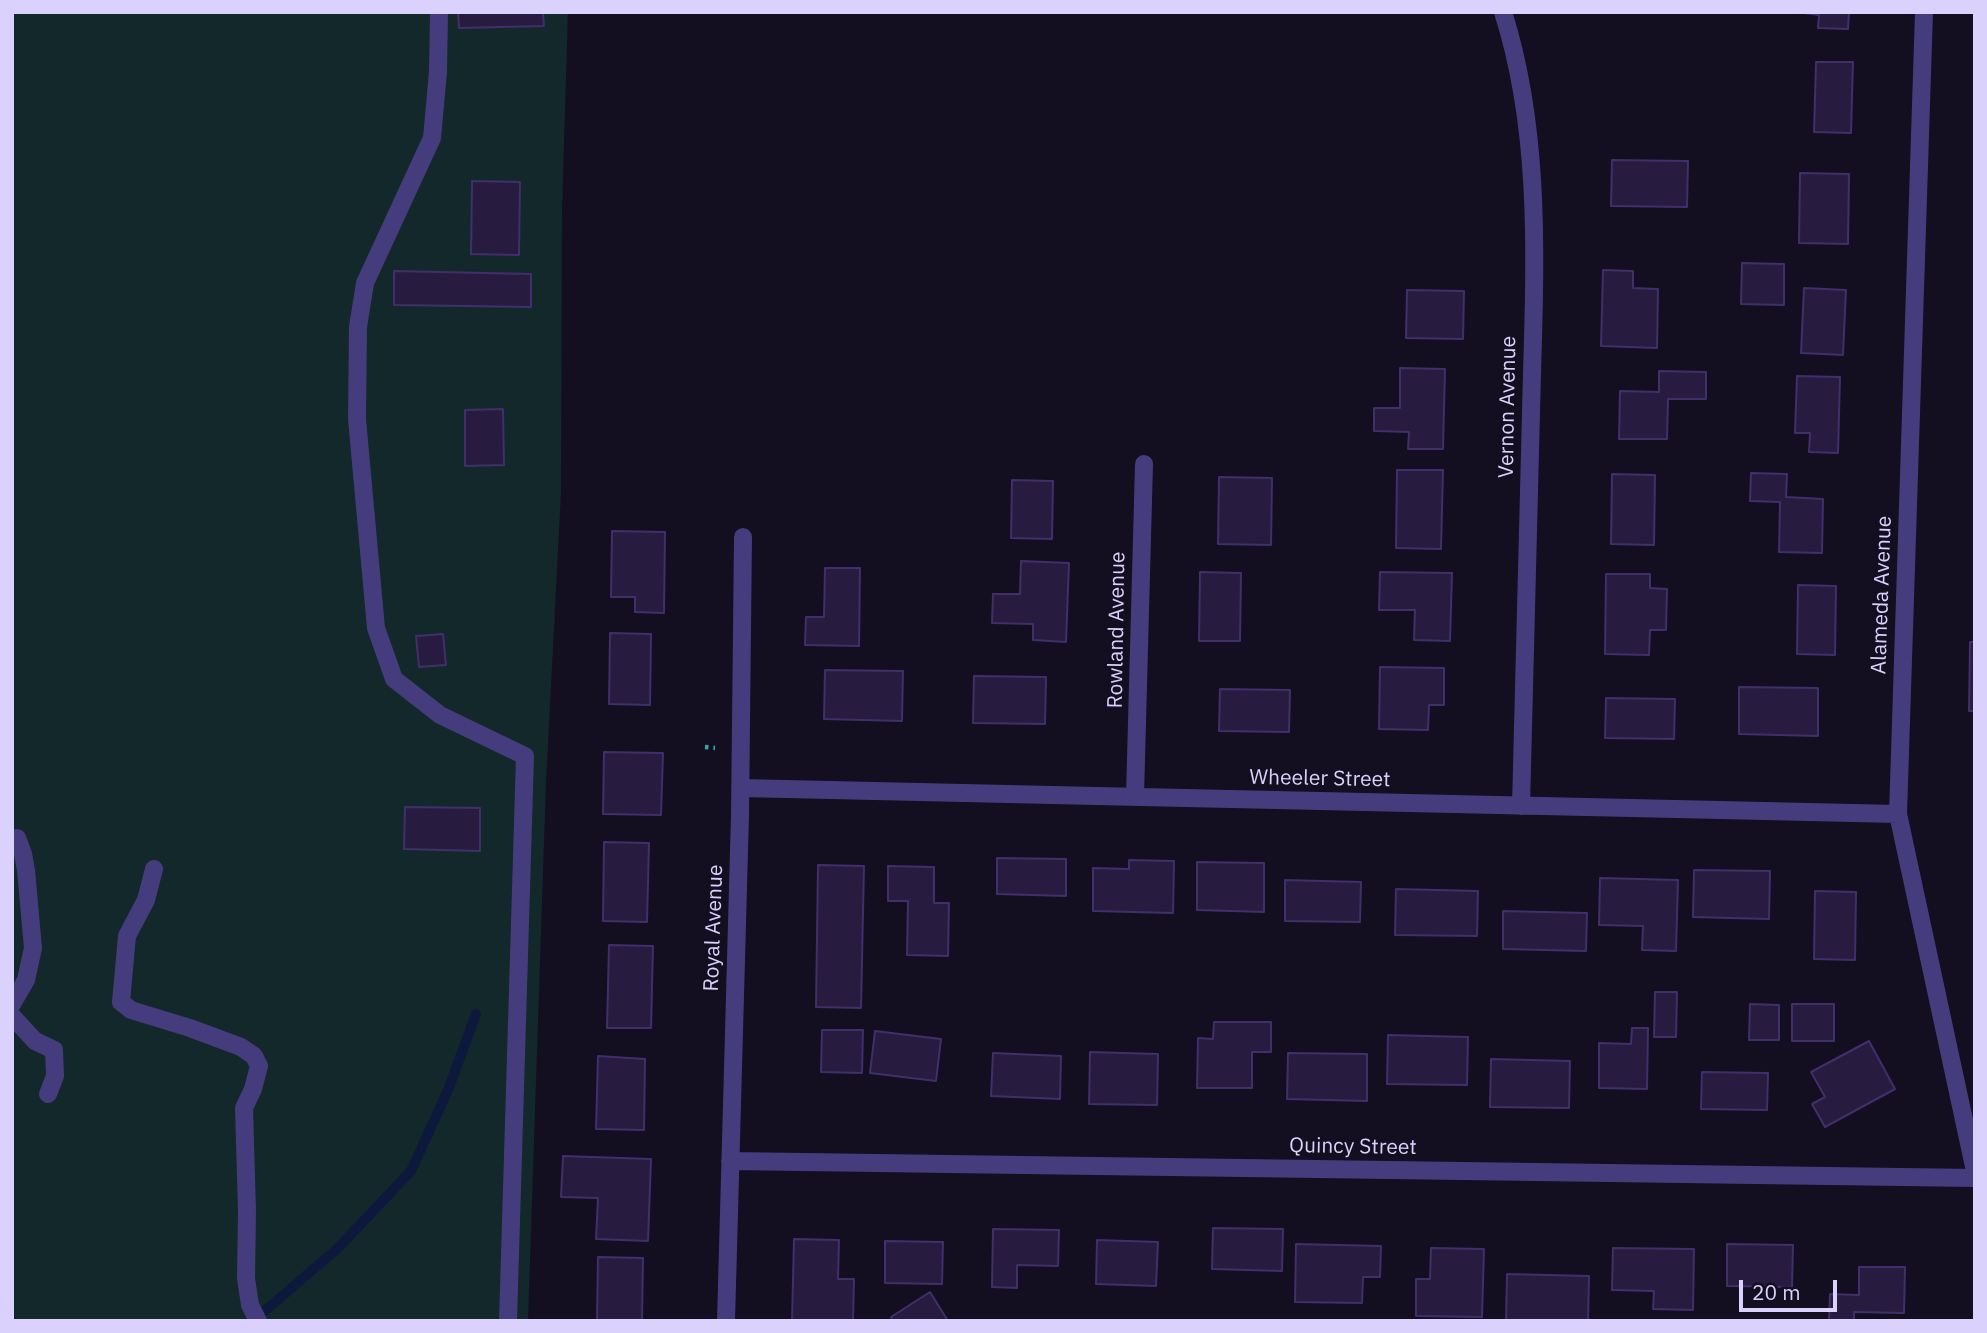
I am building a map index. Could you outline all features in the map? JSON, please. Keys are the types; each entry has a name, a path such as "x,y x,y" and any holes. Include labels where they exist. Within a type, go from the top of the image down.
{"street":[{"path":"439,12 438,72 432,138 365,283 358,327 357,419 376,628 394,679 440,715 525,756 508,1321"},
{"name":"Vernon Avenue","path":"1503,12 1513,44 1530,139 1535,244 1521,806"},
{"name":"Alameda Avenue","path":"1924,12 1898,814 1975,1171"},
{"name":"Rowland Avenue","path":"1135,796 1144,464"},
{"name":"Royal Avenue","path":"726,1321 741,788 743,537"},
{"name":"Wheeler Street","path":"741,788 1898,814"},
{"path":"12,1004 26,979 33,948 26,870 16,838"},
{"path":"154,869 146,900 127,936 121,1002 131,1010 241,1047 254,1056 259,1066 244,1108 246,1278 250,1305 258,1321"},
{"path":"12,1016 35,1041 54,1050 55,1076 48,1094"},
{"name":"Quincy Street","path":"730,1161 1975,1178"}],"path":[{"path":"705,747 716,748"}],"green space":[{"path":"12,12 568,12 562,210 561,492 546,783 528,1321 12,1321"}],"building":[{"path":"458,12 543,12 544,26 459,28"},
{"path":"1797,12 1849,12 1848,29 1818,28 1819,15"},
{"path":"1816,62 1853,62 1851,133 1814,132"},
{"path":"1612,160 1688,161 1687,207 1611,206"},
{"path":"1800,173 1849,174 1848,244 1799,243"},
{"path":"472,181 520,182 519,255 471,254"},
{"path":"1742,263 1784,264 1784,305 1741,304"},
{"path":"1603,270 1633,271 1633,288 1658,289 1657,348 1601,346"},
{"path":"394,271 531,274 531,307 394,305"},
{"path":"1804,288 1846,290 1843,355 1801,353"},
{"path":"1407,290 1464,291 1463,339 1406,338"},
{"path":"1400,368 1445,369 1443,449 1408,449 1409,432 1374,431 1374,408 1400,408"},
{"path":"1659,371 1706,372 1706,399 1668,399 1667,439 1619,439 1620,391 1659,392"},
{"path":"1797,376 1840,377 1838,453 1809,452 1810,433 1795,433"},
{"path":"503,409 504,465 465,466 465,410"},
{"path":"1397,470 1443,470 1441,549 1396,548"},
{"path":"1751,473 1787,474 1786,497 1823,499 1822,553 1779,552 1780,502 1750,501"},
{"path":"1612,474 1655,475 1654,545 1611,544"},
{"path":"1219,477 1272,478 1271,545 1218,544"},
{"path":"1012,480 1053,481 1052,539 1011,538"},
{"path":"612,531 665,532 664,613 635,612 635,597 611,597"},
{"path":"1021,561 1069,563 1066,642 1033,640 1033,624 992,623 993,594 1020,594"},
{"path":"825,568 860,568 859,646 805,645 806,617 824,617"},
{"path":"1200,572 1241,573 1240,641 1199,641"},
{"path":"1380,572 1452,573 1450,641 1414,640 1415,610 1379,610"},
{"path":"1606,574 1650,574 1650,588 1667,589 1666,630 1650,630 1649,655 1605,654"},
{"path":"1798,585 1836,586 1835,655 1797,654"},
{"path":"610,633 651,634 650,705 609,704"},
{"path":"443,634 446,665 419,667 416,636"},
{"path":"1970,642 1975,642 1975,711 1969,711"},
{"path":"1380,667 1444,668 1444,705 1429,705 1428,730 1379,729"},
{"path":"825,670 903,671 902,721 824,719"},
{"path":"974,676 1046,677 1045,724 973,723"},
{"path":"1739,687 1818,688 1818,736 1739,734"},
{"path":"1220,689 1290,690 1289,732 1219,731"},
{"path":"1606,698 1675,699 1674,739 1605,738"},
{"path":"604,752 663,753 661,815 603,814"},
{"path":"405,807 480,808 480,851 404,849"},
{"path":"604,842 649,843 647,922 603,921"},
{"path":"997,858 1066,859 1066,896 997,894"},
{"path":"1129,860 1174,861 1173,913 1093,911 1093,868 1129,869"},
{"path":"1197,862 1264,863 1264,912 1197,910"},
{"path":"818,865 864,866 861,1008 816,1007"},
{"path":"888,866 934,867 934,903 949,903 948,956 907,955 908,901 888,901"},
{"path":"1694,870 1770,871 1769,919 1693,917"},
{"path":"1600,878 1678,880 1676,951 1642,950 1643,926 1599,925"},
{"path":"1285,880 1361,882 1360,922 1285,921"},
{"path":"1396,889 1478,891 1477,936 1395,935"},
{"path":"1815,891 1856,892 1855,960 1814,959"},
{"path":"1503,911 1587,913 1586,951 1503,949"},
{"path":"609,945 653,946 651,1028 607,1028"},
{"path":"1655,992 1677,992 1676,1037 1654,1037"},
{"path":"1750,1004 1779,1005 1779,1040 1749,1040"},
{"path":"1792,1004 1834,1004 1834,1041 1792,1041"},
{"path":"1214,1022 1271,1022 1271,1052 1252,1052 1252,1088 1197,1088 1198,1038 1213,1039"},
{"path":"1632,1028 1648,1028 1647,1089 1599,1088 1599,1043 1631,1044"},
{"path":"822,1030 863,1030 862,1073 821,1072"},
{"path":"875,1031 941,1039 936,1081 870,1073"},
{"path":"1388,1035 1468,1037 1467,1085 1387,1084"},
{"path":"1869,1041 1895,1089 1825,1127 1812,1104 1825,1097 1811,1072"},
{"path":"1090,1052 1158,1054 1157,1105 1089,1104"},
{"path":"993,1053 1061,1056 1060,1099 991,1096"},
{"path":"1288,1053 1367,1054 1367,1101 1287,1099"},
{"path":"598,1056 645,1059 644,1130 596,1129"},
{"path":"1491,1059 1570,1061 1569,1108 1490,1107"},
{"path":"1702,1072 1768,1073 1767,1110 1701,1109"},
{"path":"563,1156 651,1159 648,1241 596,1239 598,1198 561,1197"},
{"path":"1213,1228 1283,1229 1282,1271 1212,1269"},
{"path":"993,1229 1059,1230 1058,1266 1017,1265 1017,1288 992,1287"},
{"path":"794,1239 839,1240 838,1279 854,1279 853,1321 792,1321"},
{"path":"1097,1240 1158,1242 1156,1286 1096,1284"},
{"path":"885,1241 943,1242 942,1284 885,1283"},
{"path":"1296,1244 1381,1246 1380,1277 1363,1277 1362,1303 1295,1302"},
{"path":"1727,1244 1793,1245 1792,1287 1727,1286"},
{"path":"1431,1248 1484,1249 1482,1317 1416,1316 1416,1279 1430,1279"},
{"path":"1613,1248 1694,1249 1693,1310 1653,1309 1654,1291 1612,1290"},
{"path":"598,1257 643,1258 642,1321 597,1321"},
{"path":"1859,1267 1905,1267 1904,1313 1854,1312 1854,1321 1829,1321 1830,1294 1859,1295"},
{"path":"1507,1274 1589,1276 1588,1321 1506,1321"},
{"path":"930,1292 948,1321 893,1321 891,1317"}],"waterway":[{"path":"254,1320 337,1249 411,1171 448,1090 476,1014"}]}
